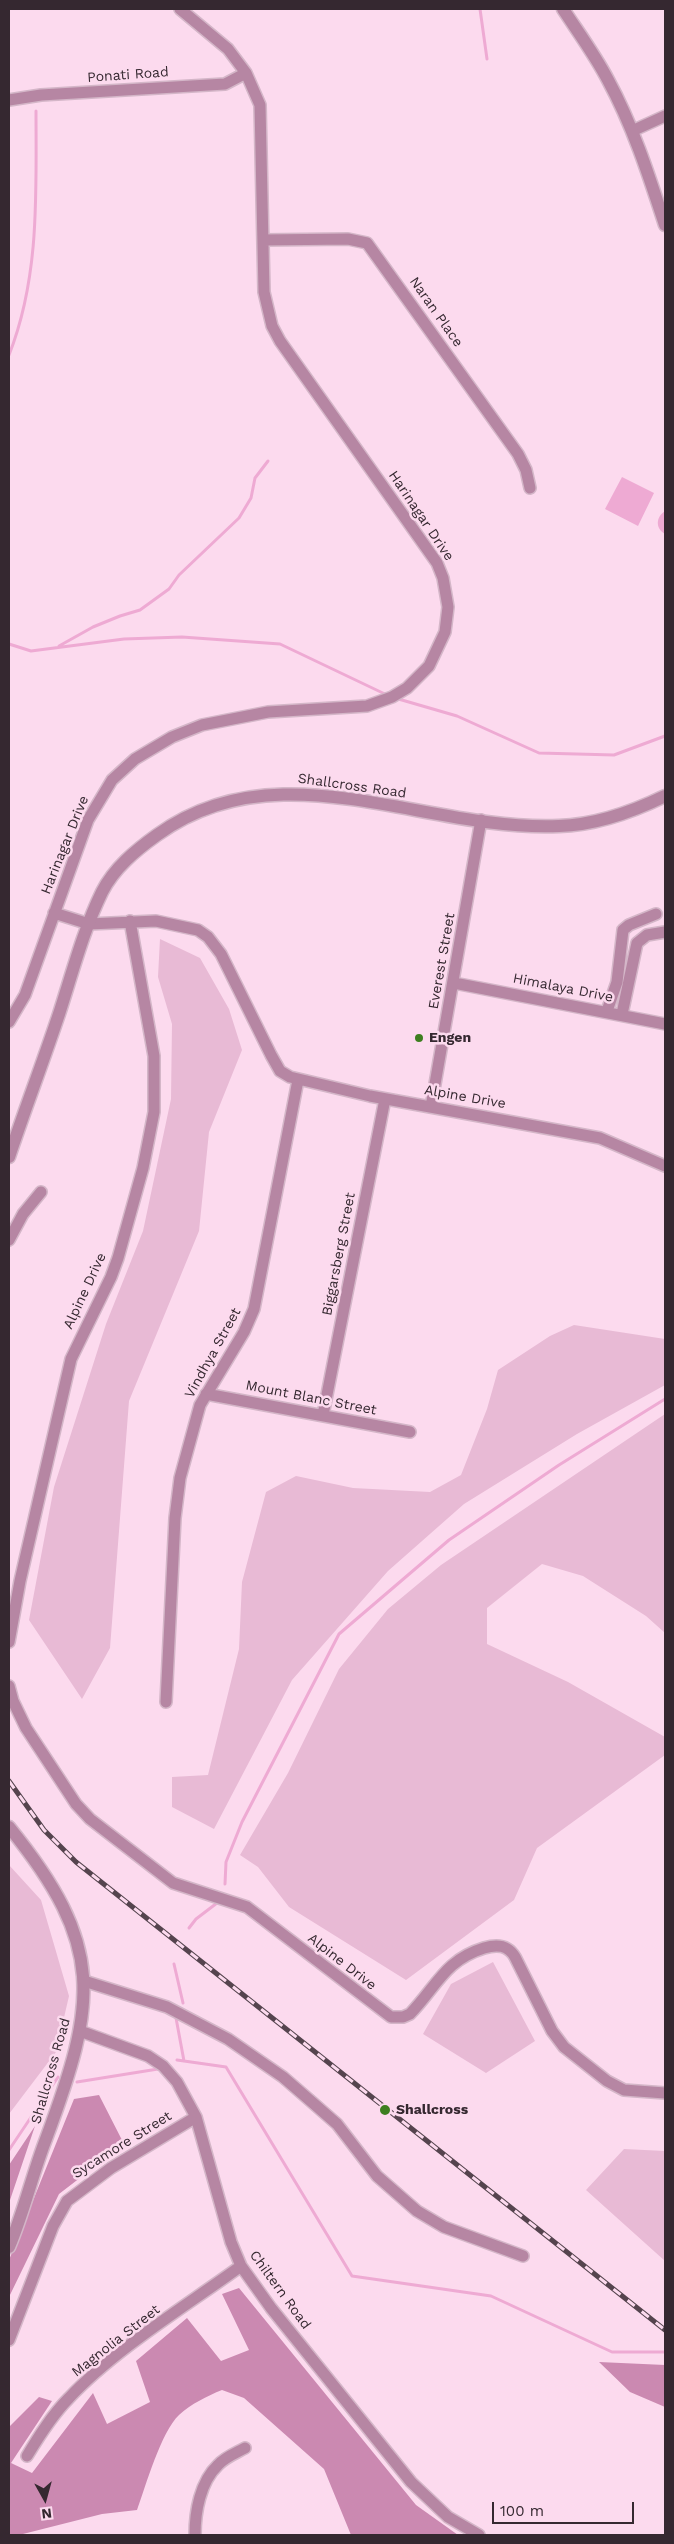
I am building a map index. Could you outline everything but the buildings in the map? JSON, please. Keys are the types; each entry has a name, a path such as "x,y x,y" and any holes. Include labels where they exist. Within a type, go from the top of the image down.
{"street":[{"name":"Harinagar Drive","path":"9,1022 24,995 95,805 112,780 135,759 179,734 213,722 268,712 355,708 379,703 407,688 429,666 442,641 448,607 443,578 437,564 280,341 272,326 264,292 262,124 255,89 246,72 228,50 180,9"},
{"path":"563,9 608,78 632,130 665,226"},
{"name":"Ponati Road","path":"9,100 41,95 224,84 246,72"},
{"path":"632,130 665,116"},
{"name":"Naran Place","path":"263,240 348,238 367,243 518,454 530,488"},
{"name":"Shallcross Road","path":"9,1156 102,892 126,860 172,824 198,811 226,802 269,794 305,794 530,826 585,824 641,808 665,796"},
{"name":"Everest Street","path":"431,1107 481,820"},
{"name":"Alpine Drive","path":"54,913 90,924 156,921 198,930 208,937 221,954 280,1071 298,1080 600,1138 665,1166"},
{"path":"607,1011 617,982 623,930 629,924 656,914"},
{"name":"Alpine Drive","path":"9,1642 20,1580 71,1359 111,1277 118,1258 142,1168 152,1120 154,1056 130,921"},
{"path":"622,1014 637,943 647,935 665,932"},
{"name":"Himalaya Drive","path":"454,983 607,1011 665,1024"},
{"name":"Vindhya Street","path":"166,1702 177,1497 196,1417 206,1394 244,1332 254,1309 298,1080"},
{"name":"Biggarsberg Street","path":"323,1415 385,1098"},
{"path":"9,1240 23,1214 41,1192"},
{"name":"Mount Blanc Street","path":"206,1394 410,1432"},
{"name":"Alpine Drive","path":"9,1686 19,1716 76,1804 90,1818 173,1883 247,1907 390,2017 403,2017 410,2014 449,1968 463,1955 492,1946 506,1948 511,1951 552,2031 564,2046 607,2081 624,2090 665,2093"},
{"name":"Shallcross Road","path":"9,1827 45,1877 69,1917 81,1955 84,1981 80,2032 60,2102 9,2247"},
{"path":"84,1981 167,2007 234,2043 283,2077 337,2124 377,2176 417,2211 444,2227 524,2256"},
{"name":"Chiltern Road","path":"80,2032 132,2049 163,2066 177,2082 196,2117 231,2242 241,2266 277,2315 411,2482 448,2517 479,2535"},
{"name":"Sycamore Street","path":"9,2340 53,2226 67,2201 111,2168 196,2117"},
{"name":"Magnolia Street","path":"27,2456 56,2414 83,2384 127,2349 241,2266"},
{"path":"195,2535 197,2509 213,2470 228,2457 245,2448"}],"shaded area":[{"path":"622,477 654,493 638,526 605,509"},
{"path":"665,511 665,534 658,526 658,519"},
{"path":"160,939 200,958 229,1009 242,1050 209,1132 199,1231 129,1401 110,1648 82,1699 29,1620 54,1487 106,1324 143,1231 171,1099 172,1024 158,977"},
{"path":"574,1325 665,1339 665,1385 577,1434 464,1504 388,1571 292,1680 214,1829 172,1807 172,1777 208,1775 239,1649 242,1582 266,1492 296,1476 353,1488 430,1492 461,1475 487,1409 498,1370 550,1336"},
{"path":"665,1414 665,1633 646,1616 583,1576 542,1564 487,1608 487,1644 568,1682 665,1737 665,1755 537,1848 514,1900 406,1980 289,1907 258,1867 240,1855 288,1773 339,1669 388,1609 441,1565"},
{"path":"9,1865 41,1900 69,1996 56,2052 9,2114"},
{"path":"493,1962 535,2041 486,2073 423,2034 451,1984"},
{"path":"99,2095 124,2144 59,2194 9,2297 9,2260 74,2099"},
{"path":"35,2126 9,2203 9,2165"},
{"path":"624,2149 665,2151 665,2261 586,2190"},
{"path":"239,2288 416,2505 458,2535 351,2535 324,2469 244,2398 222,2390 189,2407 172,2423 160,2446 137,2510 102,2514 19,2535 9,2535 9,2427 39,2397 52,2401 11,2463 32,2473 93,2393 107,2424 150,2402 136,2361 187,2318 221,2361 249,2350 222,2294"},
{"path":"599,2362 665,2365 665,2407 630,2392"}],"waterway":[{"path":"480,9 487,59"},
{"path":"9,355 19,325 31,265 36,203 36,111"},
{"path":"59,646 93,627 140,610 169,589 179,575 239,518 251,498 255,478 268,461"},
{"path":"9,644 31,651 124,639 182,637 280,644 387,695"},
{"path":"395,698 457,716 539,753 614,755 665,736"},
{"path":"225,1884 226,1862 242,1822 339,1634 449,1540 559,1465 665,1399"},
{"path":"189,1928 196,1919 217,1903"},
{"path":"174,1964 183,2003"},
{"path":"176,2018 184,2061"},
{"path":"177,2060 226,2067 352,2276 491,2296 612,2352 665,2352"},
{"path":"77,2082 158,2069"},
{"path":"9,2150 58,2077"}],"railway":[{"path":"9,1781 44,1830 76,1862 665,2330"}],"place":[{"name":"Engen","path":"419,1038"},
{"name":"Shallcross","path":"385,2110"}]}
